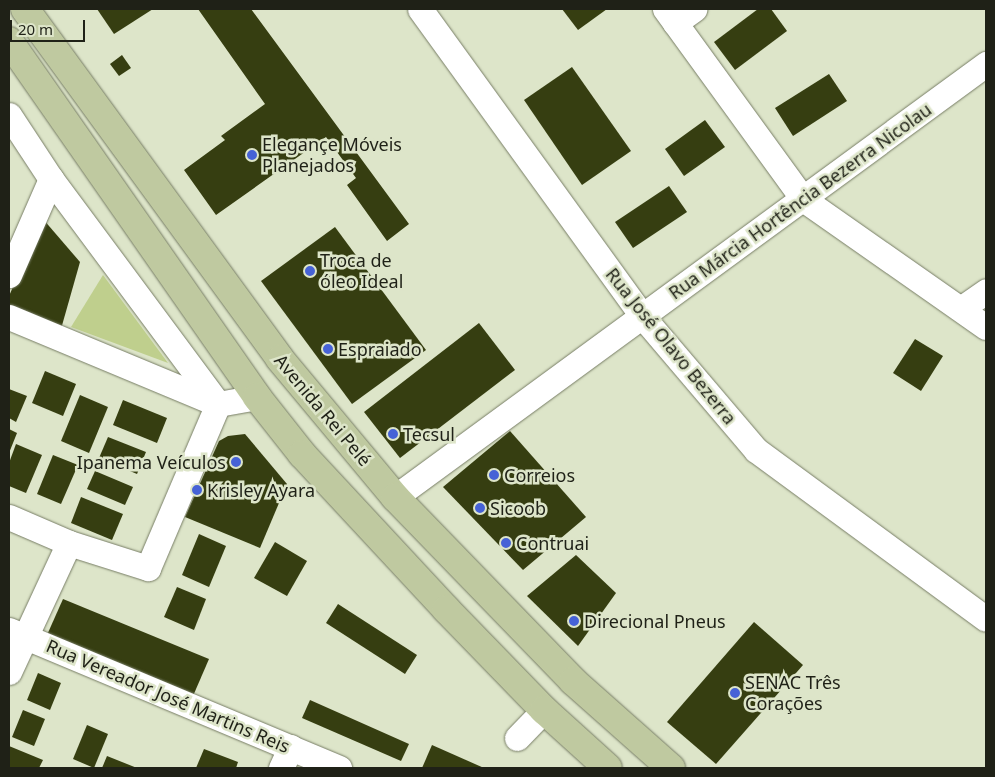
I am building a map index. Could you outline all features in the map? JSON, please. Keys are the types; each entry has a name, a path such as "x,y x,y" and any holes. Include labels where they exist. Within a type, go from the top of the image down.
{"main road":[{"name":"Avenida Rei Pelé","path":"25,9 280,359 395,497 573,681 671,768"},
{"path":"9,41 257,397 302,454 393,554 544,710 608,768"},
{"path":"544,710 573,681"}],"street":[{"name":"Rua José Olavo Bezerra","path":"420,9 642,316 756,450 986,619"},
{"path":"678,13 803,198 962,308 986,327"},
{"name":"Rua Márcia Hortência Bezerra Nicolau","path":"395,497 986,64"},
{"path":"11,122 218,404"},
{"path":"9,275 51,179"},
{"path":"962,308 986,290"},
{"path":"9,317 218,404 257,397"},
{"path":"9,518 69,543 148,568 218,404"},
{"path":"9,672 17,633 69,543"},
{"name":"Rua Vereador José Martins Reis","path":"17,633 286,758 338,768"},
{"path":"517,738 544,710"}],"green space":[{"path":"103,275 168,363 71,327"}],"building":[{"path":"97,9 153,9 114,34"},
{"path":"198,9 251,9 409,224 387,241 347,185 356,178 326,137 216,215 184,170 225,140 221,136 265,104"},
{"path":"562,9 607,9 578,30"},
{"path":"758,9 771,9 787,31 735,70 714,42"},
{"path":"122,55 131,68 119,76 110,64"},
{"path":"572,67 631,151 582,185 524,100"},
{"path":"829,74 847,101 793,136 775,108"},
{"path":"705,120 725,147 684,176 665,149"},
{"path":"669,186 687,212 633,248 615,222"},
{"path":"43,219 80,262 61,329 9,308 9,296"},
{"path":"335,227 426,350 352,404 261,281"},
{"path":"479,323 515,370 400,458 364,412"},
{"path":"915,339 943,356 921,391 893,373"},
{"path":"45,371 76,384 63,416 32,403"},
{"path":"9,389 27,396 16,422 9,418"},
{"path":"80,395 108,407 89,453 61,441"},
{"path":"123,400 167,418 157,443 113,425"},
{"path":"9,429 17,433 9,453"},
{"path":"510,431 586,517 523,570 443,487"},
{"path":"245,434 287,484 260,548 185,517 219,441 228,436"},
{"path":"108,437 146,452 137,474 99,458"},
{"path":"16,444 42,455 26,493 9,486 9,463"},
{"path":"53,455 78,465 61,504 37,494"},
{"path":"95,471 133,487 125,505 87,489"},
{"path":"81,497 123,514 112,540 71,523"},
{"path":"199,534 226,546 209,587 182,575"},
{"path":"275,542 307,561 287,596 254,578"},
{"name":"Direcional Pneus","path":"576,555 616,593 578,646 527,596"},
{"path":"177,587 206,599 194,630 164,617"},
{"path":"63,599 209,659 193,696 47,635"},
{"path":"338,604 417,655 405,674 326,623"},
{"name":"SENAC Três Corações","path":"754,622 803,665 716,764 667,722"},
{"path":"38,673 61,683 50,710 27,700"},
{"path":"310,700 409,744 401,761 302,718"},
{"path":"23,710 45,719 34,746 12,737"},
{"path":"87,725 108,734 94,768 73,759"},
{"path":"432,745 484,768 422,768"},
{"path":"9,746 43,760 39,768 9,768"},
{"path":"204,749 238,762 236,768 196,768"},
{"path":"107,756 137,768 102,768"}],"place":[{"name":"Elegançe Móveis Planejados","path":"252,155"},
{"name":"Troca de óleo Ideal","path":"310,271"},
{"name":"Espraiado","path":"328,349"},
{"name":"Tecsul","path":"393,434"},
{"name":"Ipanema Veículos","path":"236,462"},
{"name":"Correios","path":"494,475"},
{"name":"Krisley Ayara","path":"197,490"},
{"name":"Sicoob","path":"480,508"},
{"name":"Contruai","path":"506,543"},
{"name":"Direcional Pneus","path":"574,621"},
{"name":"SENAC Três Corações","path":"735,693"}]}
